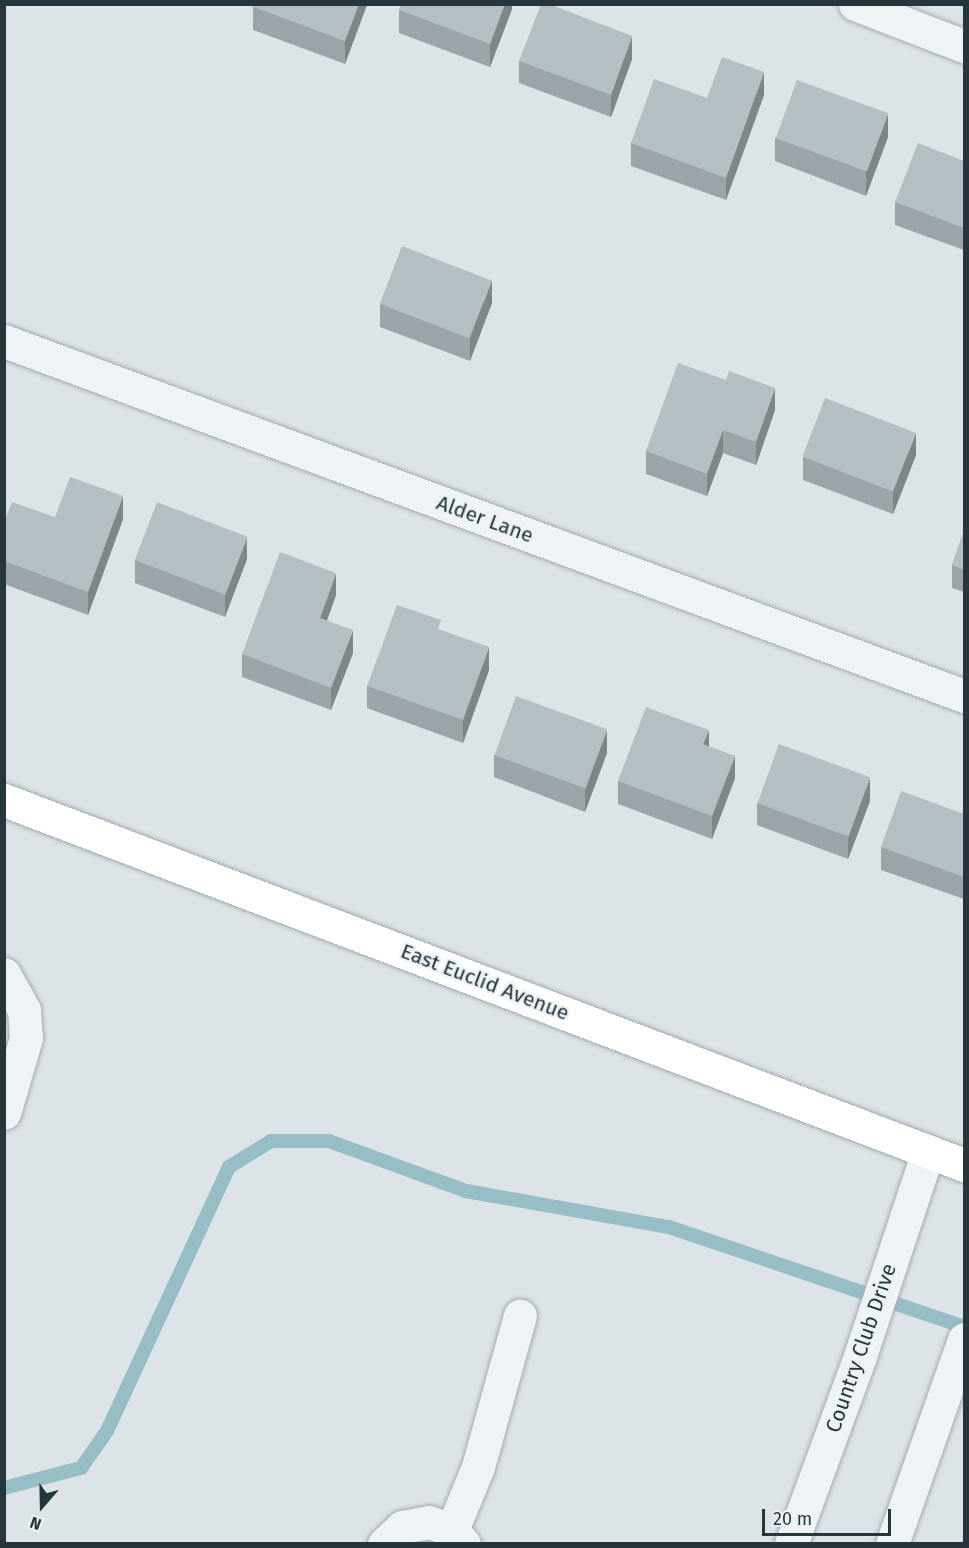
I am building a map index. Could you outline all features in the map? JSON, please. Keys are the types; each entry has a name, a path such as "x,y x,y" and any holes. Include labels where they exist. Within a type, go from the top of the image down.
{"main road":[{"name":"East Euclid Avenue","path":"4,800 964,1165"}],"street":[{"path":"855,4 964,46"},
{"name":"Alder Lane","path":"4,341 964,696"},
{"path":"4,974 24,1010 26,1038 4,1113"},
{"name":"Country Club Drive","path":"791,1544 860,1356 928,1151"},
{"path":"384,1544 402,1527 429,1522 458,1537 520,1316"},
{"path":"892,1544 964,1339"}],"building":[{"path":"254,4 359,4 345,41 253,7"},
{"path":"401,4 505,4 490,44 399,10"},
{"path":"541,4 549,4 632,36 611,95 519,61"},
{"path":"722,57 764,72 726,178 631,143 654,79 707,98"},
{"path":"797,80 888,113 867,171 776,138"},
{"path":"918,143 964,161 964,228 895,202"},
{"path":"402,246 492,280 469,338 380,304"},
{"path":"678,363 726,380 729,371 775,388 756,442 723,430 707,474 646,451"},
{"path":"825,398 916,433 893,492 802,457"},
{"path":"70,477 123,496 88,592 4,561 4,522 12,502 55,517"},
{"path":"157,502 248,537 225,595 135,560"},
{"path":"964,531 964,570 952,565"},
{"path":"280,552 336,573 320,618 353,630 331,688 242,654"},
{"path":"397,605 441,620 438,629 489,647 463,720 367,686"},
{"path":"516,696 607,729 586,788 494,755"},
{"path":"646,707 709,730 703,744 735,756 712,816 618,781"},
{"path":"779,744 870,777 849,836 757,803"},
{"path":"901,791 964,814 964,877 881,847"}],"waterway":[{"path":"4,1488 81,1468 107,1431 229,1167 271,1141 329,1141 466,1191 669,1227 964,1327"}]}
